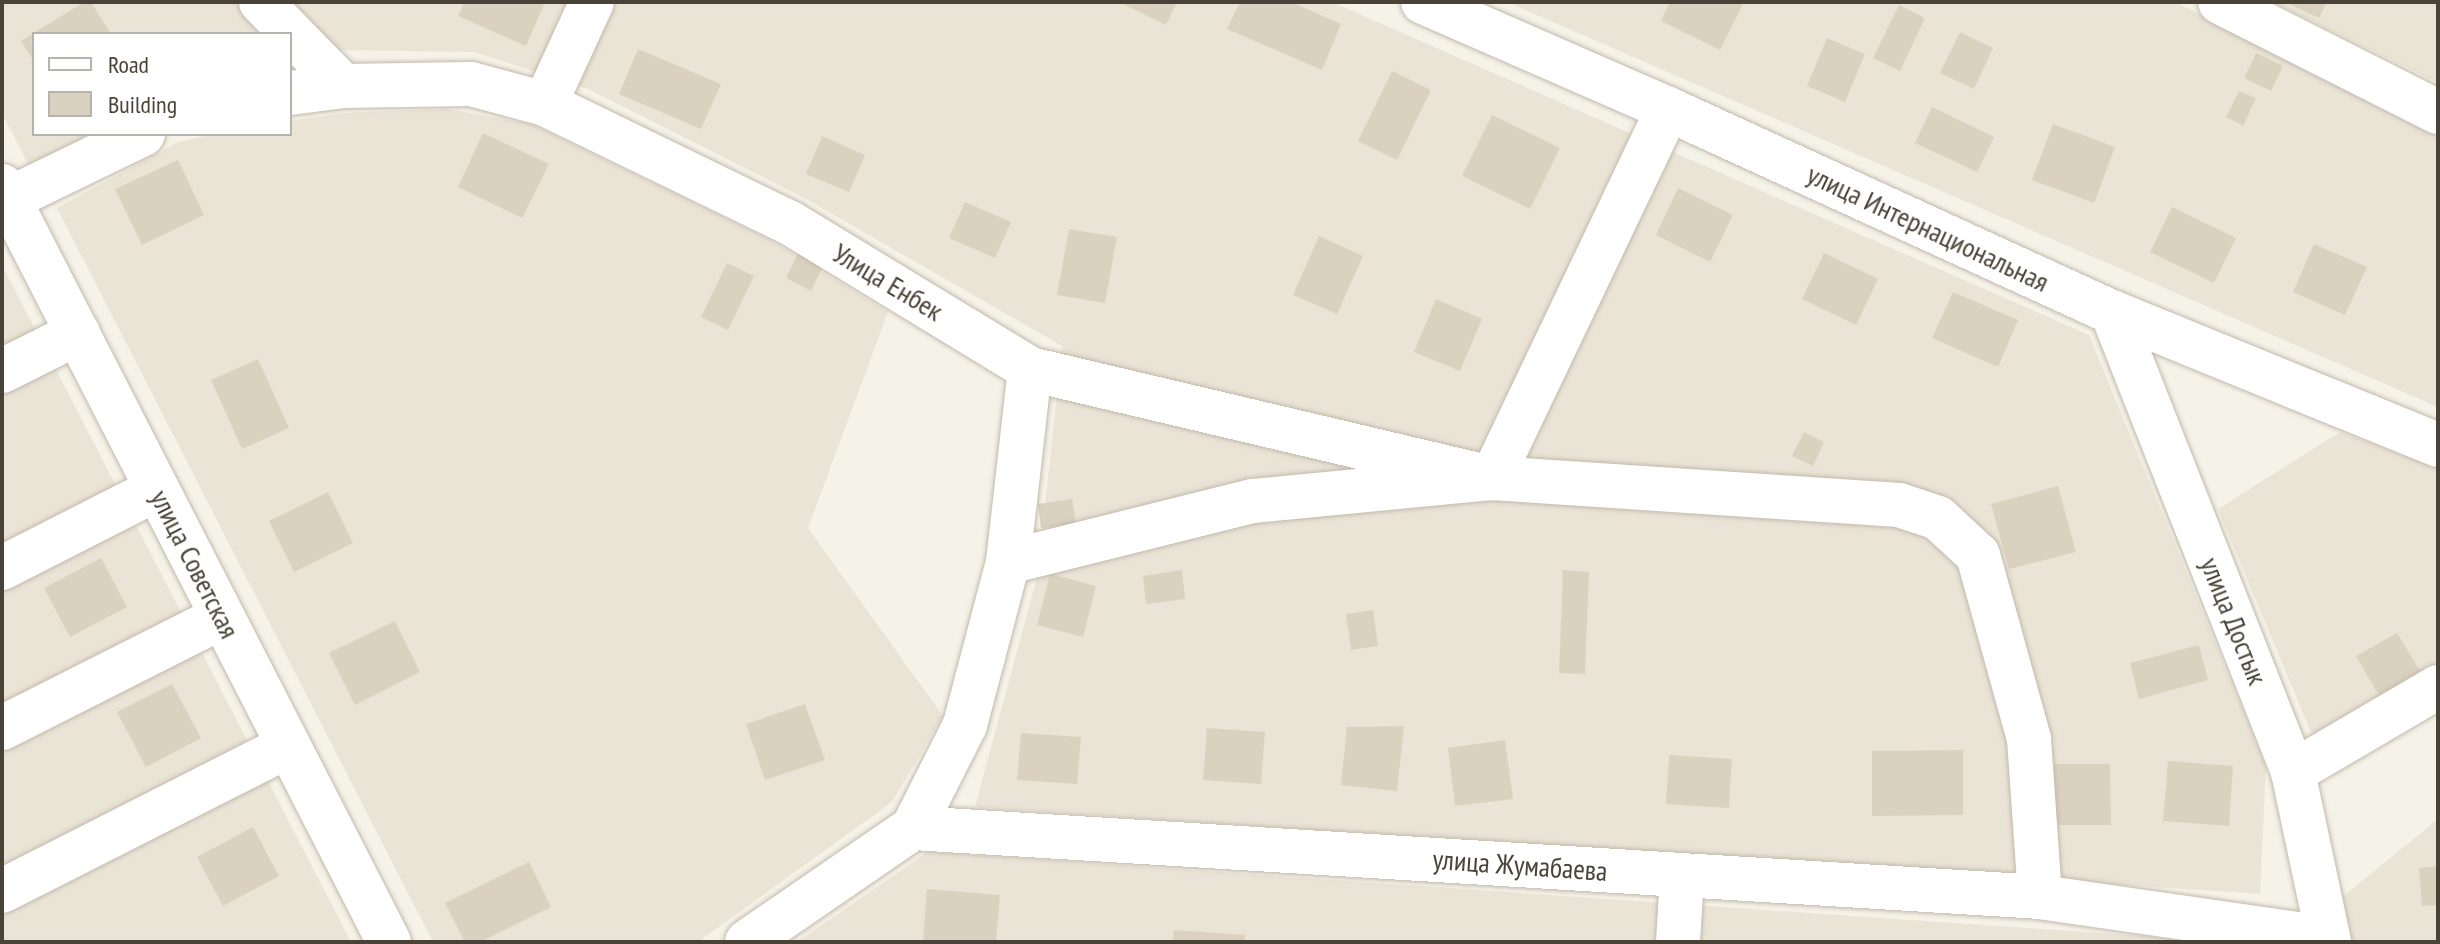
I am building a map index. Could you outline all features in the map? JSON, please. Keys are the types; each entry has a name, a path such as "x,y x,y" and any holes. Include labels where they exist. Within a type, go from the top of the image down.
{"street":[{"path":"261,2 290,32"},
{"path":"545,104 592,2"},
{"name":"улица Интернациональная","path":"1423,2 1668,109 2112,312 2438,445"},
{"path":"2220,2 2438,112"},
{"path":"292,34 343,86"},
{"name":"Улица Енбек","path":"292,93 343,86 471,84 545,104 790,223 1030,369 1492,478"},
{"path":"1492,478 1668,109"},
{"path":"5,192 138,136"},
{"name":"улица Советская","path":"5,192 389,942"},
{"name":"улица Достык","path":"2112,312 2293,772 2326,941"},
{"path":"2,371 78,333"},
{"path":"747,942 913,828 965,725 1008,562 1030,369"},
{"path":"1008,562 1253,501 1492,478 1899,505 1938,518 1978,555 2029,739 2040,897"},
{"path":"2,568 157,489"},
{"path":"2,728 222,617"},
{"path":"2293,772 2438,687"},
{"path":"2,891 288,746"},
{"name":"улица Жумабаева","path":"913,828 2040,897 2326,941"},
{"path":"1678,942 1682,876"}],"shaded area":[{"path":"2,2 1332,2 2089,335 2266,766 2260,894 975,807 1038,573 1062,346 806,199 588,89 474,52 335,50 292,35 292,32 32,32 32,136 86,136 29,166 2,113"},
{"path":"1507,2 2175,2 2438,131 2438,407"},
{"path":"2274,2 2438,2 2438,83"},
{"path":"447,109 531,124 770,240 888,312 808,528 943,716 892,802 698,942 433,942 57,208 178,142 206,136 292,136 292,121 344,113"},
{"path":"2,265 351,942 2,942"},
{"path":"2340,432 2438,468 2438,663 2312,735 2218,509"},
{"path":"2438,819 2438,942 2353,942 2325,911"},
{"path":"928,852 2229,942 797,942"}],"building":[{"path":"84,2 91,2 110,32 36,32"},
{"path":"464,2 545,2 526,46 458,16"},
{"path":"1119,2 1177,2 1166,25"},
{"path":"1240,2 1291,2 1341,24 1322,70 1227,29"},
{"path":"1670,2 1744,2 1720,50 1661,21"},
{"path":"2285,2 2327,2 2319,18"},
{"path":"1899,5 1925,18 1900,71 1873,58"},
{"path":"1960,32 1993,48 1974,89 1940,73"},
{"path":"32,34 32,58 21,41"},
{"path":"1827,38 1865,54 1845,102 1807,86"},
{"path":"638,49 721,84 701,129 619,94"},
{"path":"2256,53 2283,66 2271,91 2244,78"},
{"path":"1392,71 1431,90 1397,160 1358,141"},
{"path":"2239,91 2256,98 2243,126 2226,117"},
{"path":"1932,107 1994,137 1977,172 1915,143"},
{"path":"1492,115 1560,148 1530,209 1462,176"},
{"path":"2053,124 2115,147 2094,203 2032,180"},
{"path":"483,133 549,164 522,218 458,187"},
{"path":"822,136 865,155 849,192 806,174"},
{"path":"178,160 204,215 142,245 115,189"},
{"path":"1678,188 1733,215 1710,262 1656,235"},
{"path":"965,202 1011,222 995,258 949,238"},
{"path":"2172,207 2236,238 2214,283 2150,252"},
{"path":"1069,229 1117,237 1105,303 1057,295"},
{"path":"1319,236 1363,256 1337,314 1293,295"},
{"path":"2314,244 2367,267 2345,315 2293,292"},
{"path":"798,253 824,265 811,291 786,278"},
{"path":"1824,253 1878,279 1856,325 1802,299"},
{"path":"727,263 754,276 728,330 701,317"},
{"path":"1953,292 2018,320 1998,367 1932,338"},
{"path":"1436,299 1482,319 1460,371 1414,352"},
{"path":"258,359 289,428 242,449 211,380"},
{"path":"1804,432 1824,442 1813,466 1792,456"},
{"path":"2058,486 2076,552 2009,569 1991,504"},
{"path":"328,492 353,543 294,572 269,521"},
{"path":"1072,499 1076,524 1041,528 1038,504"},
{"path":"101,558 127,607 70,637 44,588"},
{"path":"1182,570 1185,599 1146,604 1143,576"},
{"path":"1563,570 1589,572 1585,674 1559,673"},
{"path":"1050,574 1096,586 1083,637 1037,625"},
{"path":"1373,610 1378,646 1351,650 1346,614"},
{"path":"395,621 420,672 355,705 329,653"},
{"path":"2397,633 2421,673 2380,697 2356,656"},
{"path":"2199,645 2208,680 2139,699 2130,663"},
{"path":"172,684 201,738 146,767 117,712"},
{"path":"805,704 825,760 765,780 746,724"},
{"path":"1404,726 1397,791 1341,785 1347,727"},
{"path":"1207,728 1265,732 1261,784 1203,780"},
{"path":"1021,733 1081,737 1077,784 1017,780"},
{"path":"1505,740 1513,799 1455,806 1448,748"},
{"path":"1963,750 1963,815 1872,816 1872,751"},
{"path":"1669,755 1732,759 1729,808 1666,804"},
{"path":"2168,761 2233,766 2229,826 2163,821"},
{"path":"2054,764 2110,764 2111,825 2055,825"},
{"path":"253,827 279,876 223,906 197,857"},
{"path":"529,862 551,907 480,942 465,942 445,903"},
{"path":"2438,866 2438,905 2422,906 2419,868"},
{"path":"927,889 1000,895 996,942 923,942"},
{"path":"1174,930 1245,935 1244,942 1173,942"}]}
